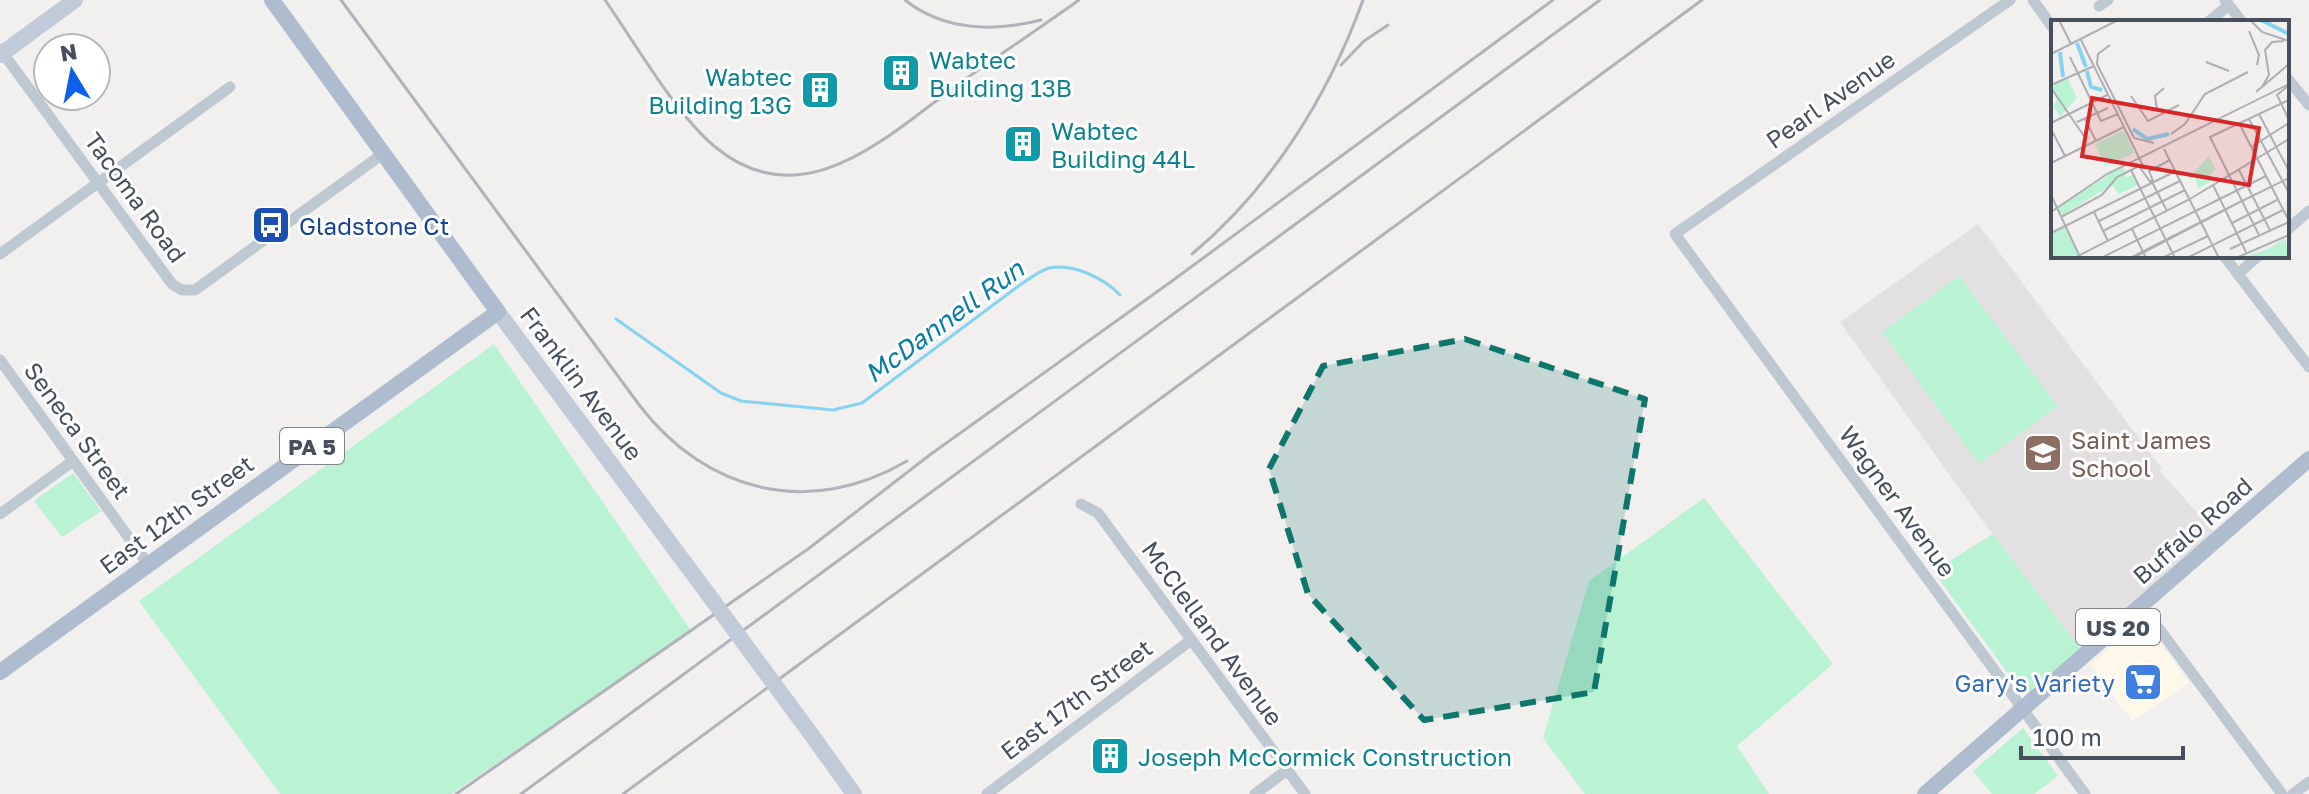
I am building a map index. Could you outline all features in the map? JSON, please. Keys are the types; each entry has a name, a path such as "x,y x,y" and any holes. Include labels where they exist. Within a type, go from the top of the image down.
{"main road":[{"name":"Franklin Avenue","path":"272,0 498,312"},
{"name":"East 12th Street","path":"0,672 498,312"},
{"name":"Buffalo Road","path":"1925,794 2309,459"}],"street":[{"path":"1,52 75,0"},
{"name":"Pearl Avenue","path":"1675,234 2010,0"},
{"path":"2033,0 2051,25"},
{"path":"2210,20 2227,3 2240,20"},
{"name":"Tacoma Road","path":"1,52 172,284 184,290 195,290 207,282 384,153"},
{"path":"2289,80 2309,105"},
{"path":"0,254 230,87"},
{"path":"2289,228 2309,211"},
{"name":"Wagner Avenue","path":"1675,234 2085,794"},
{"path":"2226,258 2309,367"},
{"path":"2238,274 2256,258"},
{"name":"Franklin Avenue","path":"498,312 854,794"},
{"name":"Seneca Street","path":"0,360 148,564"},
{"path":"0,514 73,461"},
{"name":"McClelland Avenue","path":"1081,504 1098,513 1305,794"},
{"path":"2142,606 2282,794"},
{"name":"East 17th Street","path":"987,794 1191,640"},
{"path":"1255,794 1287,770"},
{"path":"2293,794 2309,782"}],"highlighted area":[{"path":"1465,339 1645,399 1594,692 1424,720 1308,594 1269,469 1323,366"}],"shaded area":[{"name":"Saint James School","path":"1978,224 2162,469 2160,471 2216,534 2082,651 1979,516 1840,322"},
{"path":"2141,623 2147,625 2189,683 2132,721 2090,664"}],"green space":[{"path":"1959,276 2058,406 1979,464 1882,332"},
{"path":"494,344 692,632 451,794 280,794 139,601"},
{"path":"73,473 101,511 62,537 34,501"},
{"path":"1704,498 1833,664 1737,746 1769,794 1585,794 1543,738 1589,581"},
{"path":"1993,534 2082,651 2028,695 2021,691 1933,571"},
{"path":"2023,728 2058,776 2034,794 1992,794 1973,771"}],"waterway":[{"name":"McDannell Run","path":"616,319 721,393 741,401 833,410 862,403 1045,269 1078,270 1106,283 1120,295"}],"railway":[{"path":"341,0 640,406 667,436 696,459 728,477 762,488 798,492 834,489 870,479 907,461"},
{"path":"605,0 670,97 699,132 714,146 747,167 780,175 812,173 874,146 1079,0"},
{"path":"905,0 936,18 970,26 1006,26 1041,20"},
{"path":"1192,254 1247,200 1294,139 1333,71 1363,0"},
{"path":"456,794 808,549 931,454 1553,0"},
{"path":"521,794 1600,0"},
{"path":"623,794 1702,0"},
{"path":"1341,65 1364,41 1388,25"}],"place":[{"name":"Wabtec Building 13B","path":"901,73"},
{"name":"Wabtec Building 13G","path":"820,90"},
{"name":"Wabtec Building 44L","path":"1023,144"},
{"name":"Gladstone Ct","path":"271,225"},
{"name":"Saint James School","path":"2043,453"},
{"name":"Gary's Variety","path":"2143,682"},
{"name":"Joseph McCormick Construction","path":"1110,756"}]}
